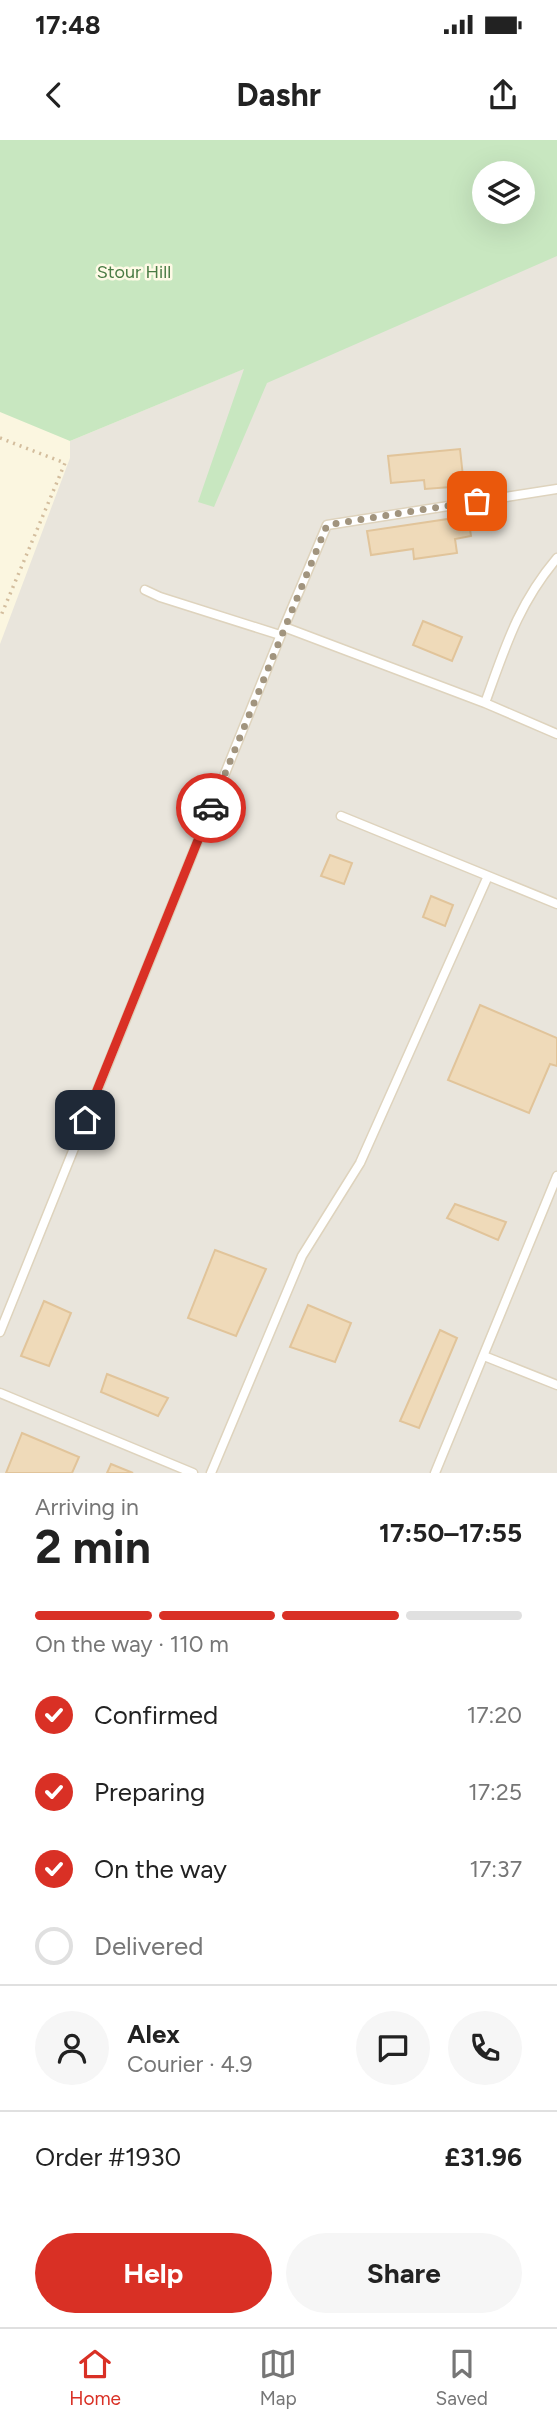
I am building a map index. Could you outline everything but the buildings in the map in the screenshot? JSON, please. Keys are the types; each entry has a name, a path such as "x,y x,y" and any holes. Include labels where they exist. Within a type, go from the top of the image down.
{"lane":[{"path":"0,1332 327,525 557,489"},
{"path":"485,703 521,608 557,558"},
{"path":"145,590 160,597 282,631 485,703 557,734"},
{"path":"341,816 557,904"},
{"path":"211,1473 302,1256 360,1163 488,876"},
{"path":"435,1473 557,1176"},
{"path":"484,1356 557,1385"},
{"path":"0,1393 193,1473"}],"path":[{"path":"0,438 65,463 0,618"}],"shaded area":[{"path":"557,239 557,1473 0,1473 0,644 70,458 70,441"}],"green space":[{"name":"Stour Hill","path":"0,140 557,140 557,256 267,383 214,507 198,502 244,369 70,441 0,412"}],"way so far":[{"path":"211,808 327,525 477,501"}],"route":[{"path":"85,1120 211,808"}]}
